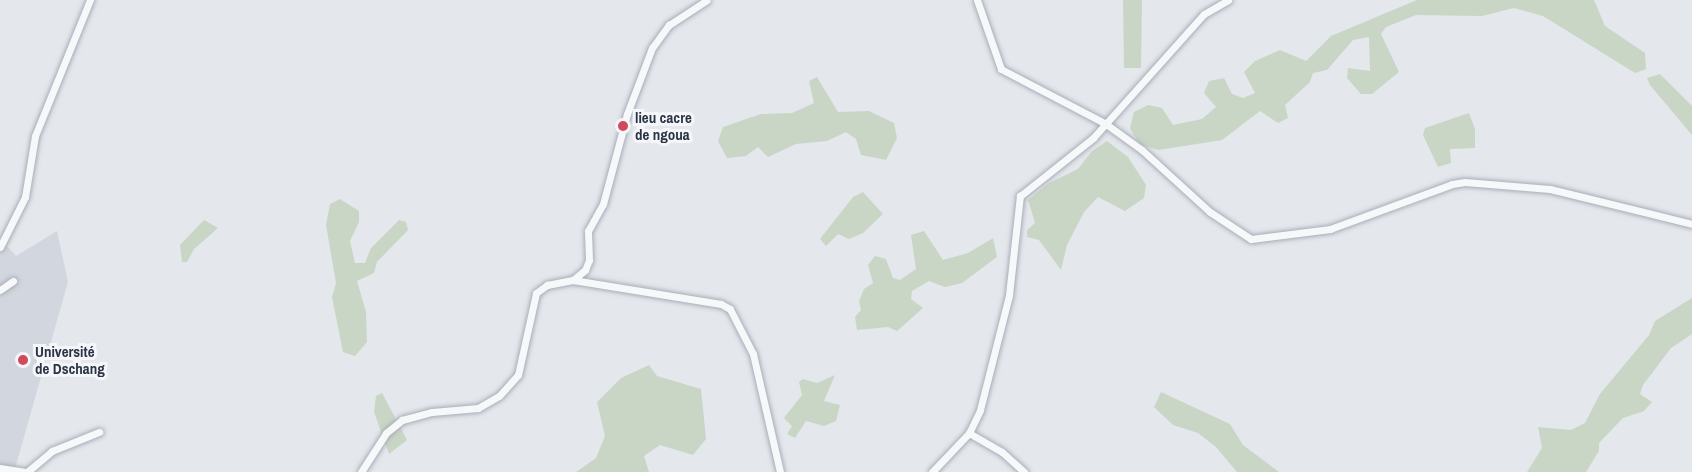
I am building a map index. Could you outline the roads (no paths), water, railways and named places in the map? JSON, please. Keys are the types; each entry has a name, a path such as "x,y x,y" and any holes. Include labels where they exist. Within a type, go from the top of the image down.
{"street":[{"path":"0,247 25,197 35,136 90,0"},
{"path":"573,280 585,270 589,260 588,231 603,204 627,114 652,48 669,25 706,0"},
{"path":"977,0 1001,69 1106,124 1142,150 1209,212 1251,239 1329,229 1465,182 1542,188 1692,224"},
{"path":"932,472 969,433 980,410 1009,295 1020,196 1106,124 1204,14 1228,0"},
{"path":"361,472 386,433 402,420 432,412 478,408 499,396 518,375 536,293 547,285 573,280 720,304 730,309 753,354 780,472"},
{"path":"0,290 12,281"},
{"path":"0,468 26,472 52,452 99,432"},
{"path":"969,433 1002,452 1024,472"}],"place":[{"name":"lieu cacre de ngoua","path":"623,126"},
{"name":"Université de Dschang","path":"23,360"}]}
